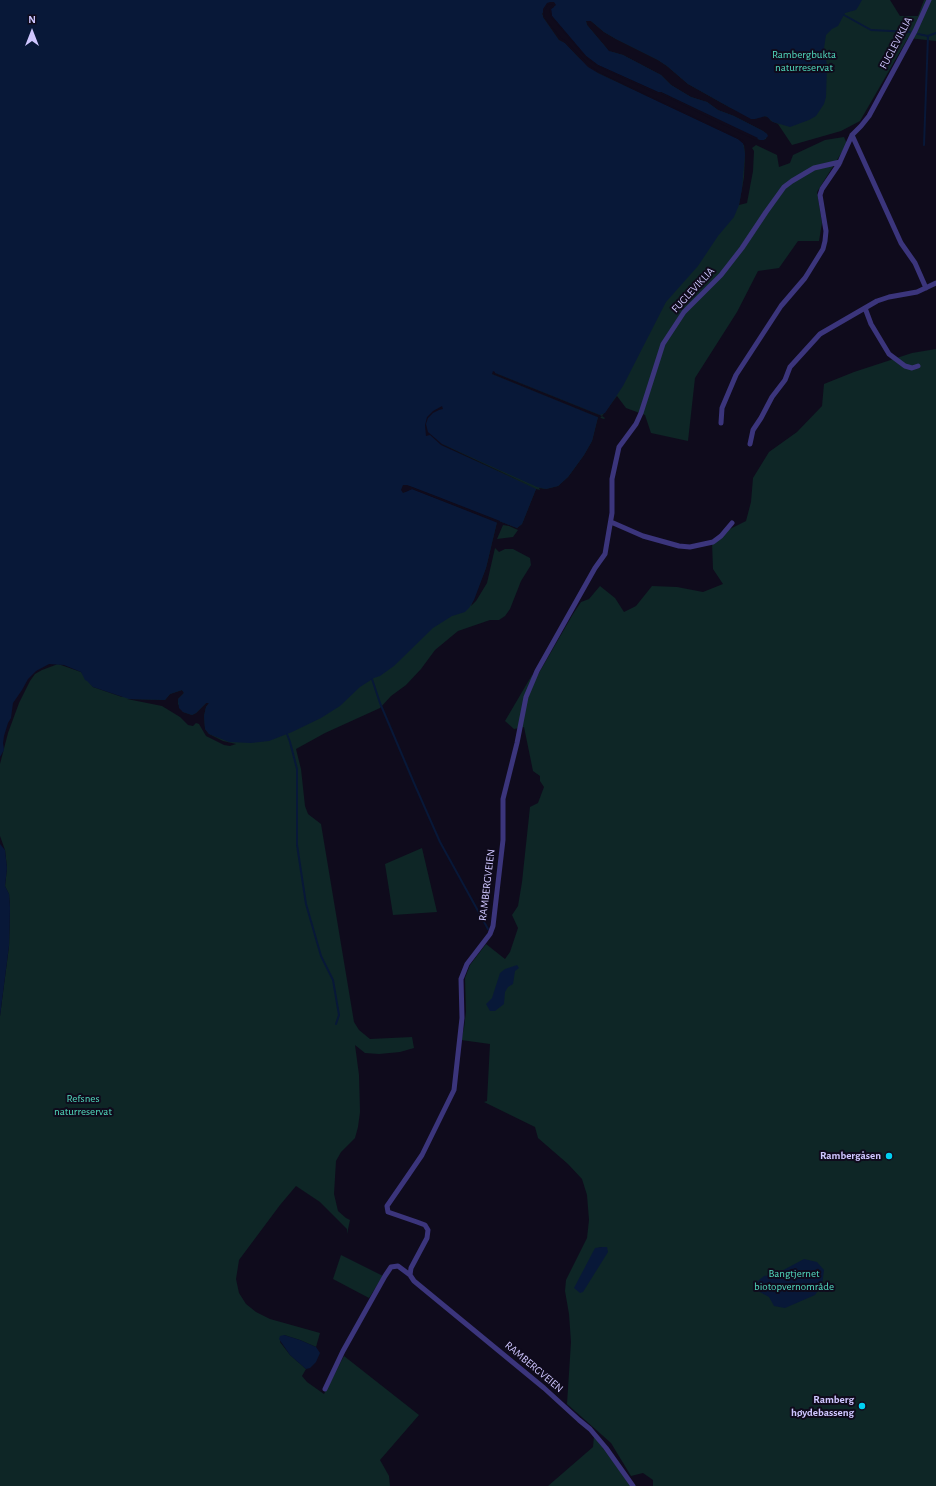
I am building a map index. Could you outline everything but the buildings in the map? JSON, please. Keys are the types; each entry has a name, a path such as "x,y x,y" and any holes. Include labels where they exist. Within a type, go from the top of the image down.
{"street":[{"name":"FUGLEVIKLIA","path":"721,423 722,408 736,375 776,312 804,278 824,247 826,231 820,193 840,162 852,135 869,116 908,45 929,0"},
{"path":"852,135 901,243 915,263 926,288"},
{"name":"FUGLEVIKLIA","path":"604,556 608,545 613,507 612,484 617,455 621,444 637,421 647,396 661,348 681,315 721,275 784,188 792,181 814,168 840,162"},
{"path":"750,444 753,430 772,397 785,380 790,367 820,334 882,299 910,294 936,283"},
{"path":"865,308 871,324 892,356 900,364 908,367 918,366"},
{"path":"611,522 643,536 679,546 690,547 713,542 722,536 732,523"},
{"name":"RAMBERGVEIEN","path":"410,1275 411,1268 428,1238 428,1230 425,1225 388,1212 387,1206 422,1155 455,1087 462,1018 461,979 476,950 490,934 493,926 503,840 502,799 517,743 527,694 537,671 595,568 604,556"},
{"name":"RAMBERGVEIEN","path":"325,1389 343,1351 389,1270 396,1266 410,1275 414,1281 544,1388 590,1429 606,1448 633,1486"}],"green space":[{"path":"505,0 890,0 900,16 918,16 924,0 936,0 936,41 908,38 860,121 841,131 792,145 778,124 771,121 768,117 764,116 754,119 729,107 688,84 658,60 604,32 591,21 586,21 587,25 608,50 554,7 554,2 547,3 542,14 554,32 588,67 744,145 744,177 739,205 747,203 753,171 754,151 752,148 756,145 777,155 779,167 790,163 793,155 825,140 844,137 847,144 817,192 822,223 819,241 798,241 779,268 758,271 737,312 695,378 688,441 651,433 645,415 626,408 617,396 602,416 605,418 598,417 592,441 568,477 558,486 546,489 539,488 540,490 536,489 522,524 517,528 405,484 401,491 440,500 497,522 486,568 471,606 476,601 487,583 495,548 499,552 505,549 513,549 530,558 531,565 521,581 510,609 505,616 499,620 490,620 458,631 435,650 421,669 406,685 391,696 380,708 325,733 296,749 301,769 305,806 308,814 321,824 354,1022 359,1030 370,1039 412,1037 414,1048 400,1052 379,1054 365,1053 355,1045 359,1075 360,1112 358,1127 355,1138 341,1152 336,1161 334,1194 338,1211 350,1220 347,1234 347,1229 320,1202 296,1186 239,1260 236,1279 239,1293 246,1304 256,1312 270,1319 320,1333 316,1347 284,1335 280,1342 290,1355 306,1369 302,1376 307,1382 324,1394 344,1356 419,1415 380,1460 389,1476 390,1486 0,1486 0,1016 9,946 10,908 9,894 5,886 7,868 5,850 0,836 0,764 8,733 19,703 30,681 35,674 42,670 58,664 81,672 93,687 122,697","holes":["182,690 184,693 178,699 178,704 183,712 192,715 206,703 209,703 206,707 204,716 205,729 209,734 223,741 236,744 230,746 224,745 206,736 199,724 196,723 193,726 188,725 180,717 162,706 127,699 165,700 170,694"]},
{"path":"610,51 623,55 661,75 671,85 691,97 707,102 718,110 734,116 763,131 767,134 766,139 760,140 661,92"},
{"name":"Bangtjernet biotopvernområde","path":"936,349 936,1486 653,1486 653,1480 643,1473 631,1476 611,1443 567,1404 571,1342 569,1314 565,1291 566,1280 587,1238 589,1220 587,1195 582,1179 568,1164 538,1138 535,1127 484,1102 487,1101 490,1044 461,1040 466,1012 465,978 470,965 486,944 505,959 510,952 518,928 512,915 518,906 522,882 530,807 538,803 544,787 540,781 540,776 533,771 524,727 514,729 505,721 532,675 536,678 581,602 589,599 600,586 615,598 624,612 636,606 652,586 677,587 703,592 723,584 713,569 712,542 726,531 746,521 751,502 753,478 769,452 797,432 822,406 824,384 854,372 912,353","holes":["602,1247 580,1293 598,1248"]},
{"path":"503,525 518,530 513,537 497,539"},
{"path":"422,848 437,912 393,915 385,864"},
{"path":"341,1255 383,1276 369,1298 333,1279"},
{"path":"594,1436 631,1486 548,1486 593,1447"}],"water":[{"path":"0,0 862,0 856,10 845,13 838,26 826,35 824,48 827,65 826,97 824,104 816,116 790,127 773,122 766,116 751,119 688,84 658,60 616,39 604,32 591,21 586,21 587,25 609,51 623,55 661,75 671,85 691,97 707,102 718,110 734,116 763,131 768,136 764,140 760,140 661,92 598,65 586,56 552,16 551,9 554,7 554,2 547,4 542,14 559,40 565,43 578,57 598,73 738,139 743,143 745,154 742,189 739,205 734,217 718,236 698,266 666,302 623,386 605,413 600,415 495,373 492,374 598,417 592,441 584,455 568,477 558,486 546,489 537,487 442,444 536,489 522,524 517,528 404,485 402,488 403,493 412,489 497,522 486,568 474,600 465,612 452,616 433,628 394,666 360,687 340,706 321,718 269,741 251,743 229,742 209,734 205,729 204,716 206,707 209,703 206,703 192,715 183,712 179,708 178,699 184,693 182,690 170,694 165,700 129,699 93,687 85,680 81,672 64,665 49,664 36,671 28,679 13,703 11,718 4,736 4,750 0,757"},
{"path":"0,844 5,850 7,868 5,886 9,894 10,908 9,946 0,1016"},
{"path":"517,965 519,968 515,971 513,984 508,987 505,992 504,1004 495,1011 490,1011 486,1004 492,998 500,973 505,969"},
{"path":"607,1247 608,1252 583,1292 580,1293 574,1288 595,1248"},
{"path":"804,1259 817,1262 824,1270 822,1285 815,1295 785,1308 774,1306 769,1297 756,1290 754,1284 764,1276 776,1274"},
{"path":"284,1335 316,1347 320,1353 316,1362 310,1368 306,1369 290,1355 279,1339 280,1336"}],"pier":[{"path":"554,2 556,5 551,9 552,16 586,56 598,65 661,92 758,138 756,140 661,94 657,94 597,66 585,57 551,17 549,9 553,5 548,5 545,10 544,17 561,38 566,41 589,65 599,72 739,138 744,141 746,146 738,139 588,67 565,43 559,40 543,17 543,9 547,3"},
{"path":"493,371 602,416 600,418 492,374"},
{"path":"442,406 443,409 433,413 428,418 426,424 428,432 442,444 540,490 441,445 430,435 426,436 425,425 427,417 433,411"},
{"path":"403,485 407,485 500,521 498,523 412,489 403,493 401,490"}],"waterway":[{"path":"844,15 871,30 910,32"},
{"path":"918,34 928,36 936,33"},
{"path":"924,145 928,36"},
{"path":"372,679 380,703 440,842 488,929"},
{"path":"287,734 297,769 297,845 306,904 321,956 333,980 339,1015 336,1024"}],"place":[{"name":"Rambergåsen","path":"889,1156"},
{"name":"Ramberg høydebasseng","path":"862,1406"}],"park label":[{"name":"Rambergbukta naturreservat","path":"804,61"},
{"name":"Refsnes naturreservat","path":"83,1105"}]}
